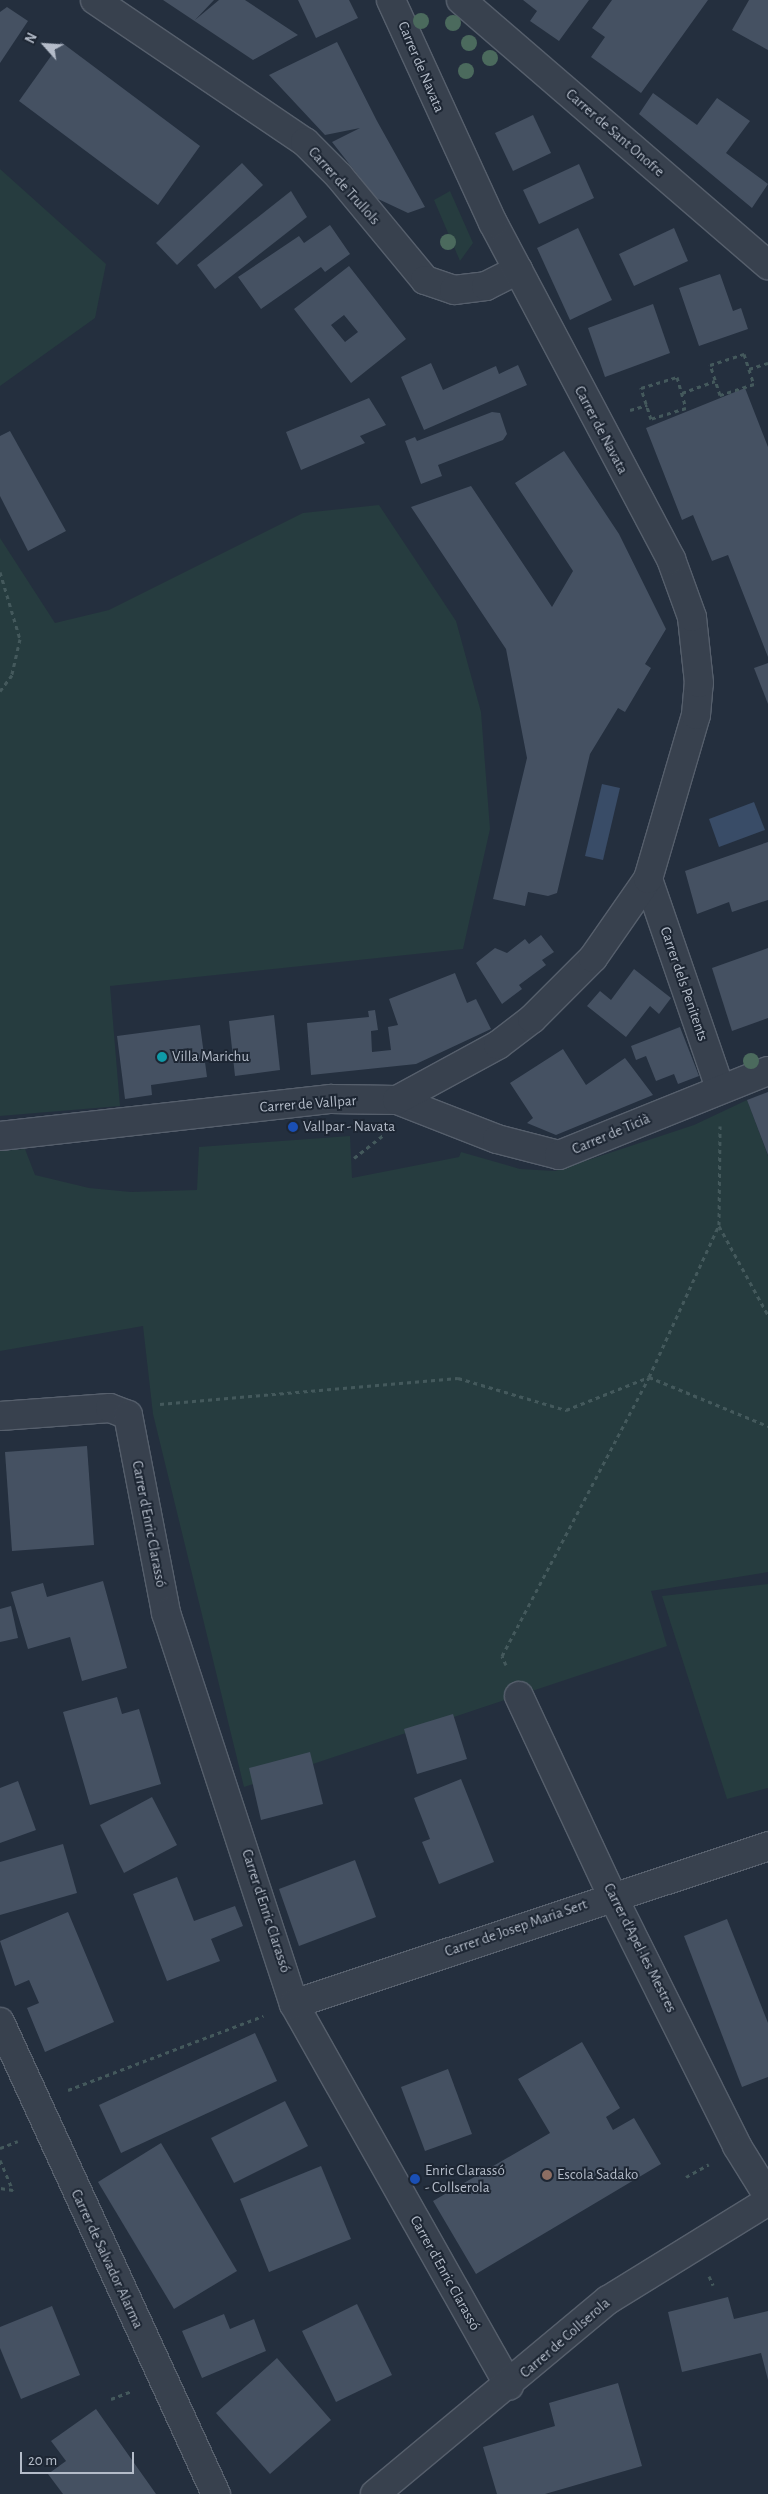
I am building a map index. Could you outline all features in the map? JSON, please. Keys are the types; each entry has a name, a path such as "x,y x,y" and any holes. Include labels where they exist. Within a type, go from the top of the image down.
{"street":[{"name":"Carrer de Trullols","path":"94,0 305,142 339,176 425,280 454,290 486,286 518,270"},
{"name":"Carrer de Navata","path":"392,0 449,134 518,270 671,559 692,617 699,683 696,715 648,879"},
{"name":"Carrer de Sant Onofre","path":"461,0 768,265"},
{"name":"Carrer dels Penitents","path":"648,879 720,1088"},
{"name":"Carrer de Vallpar","path":"0,1136 332,1099 397,1100 481,1055 532,1019 593,958 648,879"},
{"name":"Carrer de Ticià","path":"397,1100 497,1139 559,1156 720,1088 768,1071"},
{"name":"Carrer d'Enric Clarassó","path":"0,1416 110,1408 128,1415 166,1613 283,2009 509,2386"},
{"name":"Carrer d'Apel·les Mestres","path":"519,1696 612,1895 737,2146 768,2196"},
{"name":"Carrer de Josep Maria Sert","path":"283,2009 612,1895 768,1846"},
{"name":"Carrer de Salvador Alarma","path":"0,2022 216,2494"},
{"name":"Carrer de Collserola","path":"375,2494 509,2386 608,2300 768,2201"}],"path":[{"path":"744,354 754,384 720,395 715,381 710,365 744,354"},
{"path":"749,369 768,363"},
{"path":"677,377 682,393 686,408 651,419 641,388 677,377"},
{"path":"682,393 715,381"},
{"path":"0,572 20,639 12,675 0,692"},
{"path":"519,1696 502,1656 649,1377 719,1225 720,1119"},
{"path":"354,1158 392,1129"},
{"path":"719,1225 768,1314"},
{"path":"149,1404 458,1378 566,1410 649,1377 768,1426"},
{"path":"65,2092 283,2009"},
{"path":"0,2160 13,2190 0,2188"},
{"path":"686,2177 711,2162"},
{"path":"111,2400 132,2390"}],"green space":[{"path":"0,169 106,264 95,318 0,386"},
{"path":"450,191 473,243 460,261 434,200"},
{"path":"379,505 456,621 481,712 490,829 463,949 110,986 120,1106 0,1116 0,538 55,623 109,610 303,513"},
{"path":"747,1100 768,1156 768,1572 651,1591 667,1646 244,1787 153,1414 143,1326 0,1351 0,1151 25,1149 35,1175 89,1188 131,1192 197,1190 199,1147 350,1136 352,1178 459,1157 461,1152 520,1169 555,1171 694,1125"},
{"path":"768,1584 768,1788 727,1799 662,1596"}],"water":[{"path":"602,784 620,788 603,860 585,856"},
{"path":"754,802 765,830 719,847 709,819"}],"building":[{"path":"163,0 214,0 195,20 219,0 245,0 298,35 253,60"},
{"path":"298,0 349,0 358,18 316,38"},
{"path":"523,0 589,0 559,41 530,21 537,11"},
{"path":"612,0 708,0 641,93 591,57 605,37 592,28"},
{"path":"749,0 768,0 768,50 732,30"},
{"path":"7,7 28,21 0,63 0,12"},
{"path":"61,42 200,146 158,205 19,101"},
{"path":"337,42 377,121 425,207 408,213 376,198 332,142 360,128 325,135 269,75"},
{"path":"653,93 697,125 717,98 750,121 726,153 768,184 752,208 639,114"},
{"path":"533,115 551,153 513,171 495,133"},
{"path":"242,163 263,185 177,265 156,243"},
{"path":"579,164 594,198 539,224 523,190"},
{"path":"291,191 307,217 215,289 197,265"},
{"path":"330,225 350,254 325,272 321,267 261,309 238,277 299,236 304,243"},
{"path":"578,228 612,300 570,320 537,248"},
{"path":"674,228 688,261 634,286 619,254"},
{"path":"349,266 406,339 351,383 294,309","holes":["344,315 358,332 345,342 331,325"]},
{"path":"720,274 733,311 741,308 748,329 699,346 679,288"},
{"path":"653,304 670,353 605,377 588,328"},
{"path":"431,363 443,390 496,366 499,374 518,365 527,385 424,430 401,377"},
{"path":"745,388 768,447 768,657 728,555 712,561 693,515 682,520 646,428"},
{"path":"369,398 386,425 360,436 365,443 301,470 286,432"},
{"path":"492,412 500,413 507,434 503,440 438,465 442,476 421,484 405,441 415,437 417,441"},
{"path":"10,431 66,531 28,551 0,496 0,436"},
{"path":"564,451 619,534 666,629 645,664 651,668 625,712 618,708 590,754 557,893 548,896 528,892 525,906 493,899 527,758 506,649 411,507 471,486 552,607 573,571 515,483"},
{"path":"768,663 768,704 754,668"},
{"path":"768,842 768,900 732,912 729,902 697,914 685,871"},
{"path":"541,935 554,952 542,960 546,965 519,985 522,989 502,1004 476,963 495,948 507,953 525,939 529,944"},
{"path":"768,948 768,1018 732,1031 712,968"},
{"path":"634,969 671,998 659,1014 650,1006 626,1037 587,1006 600,991 611,1000"},
{"path":"455,973 467,1003 476,999 491,1029 416,1064 311,1075 307,1023 369,1017 368,1011 375,1010 378,1030 371,1031 372,1052 391,1050 388,1027 398,1025 389,999"},
{"path":"274,1015 280,1070 235,1076 229,1021"},
{"name":"Villa Marichu","path":"200,1025 207,1077 151,1085 152,1095 125,1099 117,1036"},
{"path":"680,1027 699,1076 678,1084 674,1074 656,1081 646,1056 636,1060 631,1046"},
{"path":"563,1049 586,1085 625,1058 653,1095 556,1135 527,1123 533,1118 510,1083"},
{"path":"768,1092 768,1155 747,1100"},
{"path":"87,1446 94,1545 12,1551 5,1452"},
{"path":"103,1581 127,1668 82,1681 70,1637 28,1649 11,1592 43,1583 47,1597"},
{"path":"11,1606 18,1638 0,1642 0,1609"},
{"path":"117,1697 122,1714 139,1709 161,1784 90,1805 63,1712"},
{"path":"453,1714 467,1759 417,1774 404,1729"},
{"path":"310,1752 323,1804 261,1820 249,1768"},
{"path":"461,1779 494,1862 439,1884 422,1842 430,1839 414,1798"},
{"path":"18,1781 36,1830 0,1843 0,1788"},
{"path":"152,1797 177,1845 124,1873 100,1825"},
{"path":"63,1844 77,1893 0,1915 0,1862"},
{"path":"355,1860 376,1917 299,1946 279,1889"},
{"path":"177,1877 194,1921 235,1906 243,1926 211,1939 220,1961 167,1981 133,1894"},
{"path":"68,1912 114,2022 45,2052 27,2008 39,2003 29,1980 15,1986 0,1941"},
{"path":"727,1919 768,2023 768,2077 742,2087 684,1936"},
{"path":"255,2033 277,2081 121,2153 99,2105"},
{"name":"Escola Sadako","path":"582,2042 620,2108 606,2117 613,2130 634,2118 661,2164 476,2274 433,2201 550,2133 518,2079"},
{"path":"448,2069 472,2134 425,2151 401,2087"},
{"path":"285,2101 308,2146 234,2183 211,2138"},
{"path":"161,2143 237,2271 174,2309 98,2182"},
{"path":"321,2166 351,2239 269,2272 240,2199"},
{"path":"728,2297 734,2319 768,2311 768,2380 761,2353 682,2372 668,2312"},
{"path":"357,2304 392,2375 336,2402 302,2331"},
{"path":"52,2306 80,2375 21,2399 0,2348 0,2327"},
{"path":"224,2314 230,2329 254,2319 266,2351 202,2378 182,2331"},
{"path":"277,2358 331,2420 270,2474 216,2413"},
{"path":"618,2383 642,2466 545,2494 497,2494 483,2447 555,2426 549,2403"},
{"path":"96,2409 156,2494 63,2494 48,2474 66,2461 51,2441"}],"place":[{"name":"Villa Marichu","path":"162,1057"},
{"name":"Vallpar - Navata","path":"293,1127"},
{"name":"Escola Sadako","path":"547,2175"},
{"name":"Enric Clarassó - Collserola","path":"415,2179"}]}
